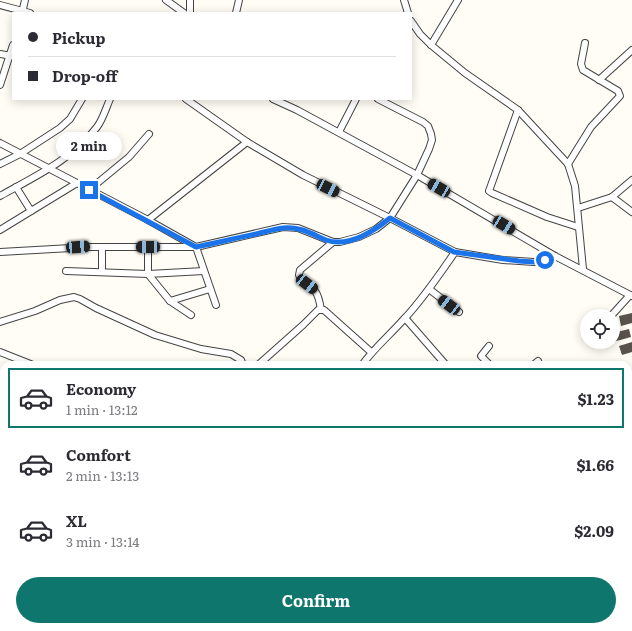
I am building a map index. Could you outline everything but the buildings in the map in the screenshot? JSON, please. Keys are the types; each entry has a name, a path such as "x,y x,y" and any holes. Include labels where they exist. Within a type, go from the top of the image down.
{"street":[{"path":"0,6 22,12 25,0"},
{"path":"166,0 183,12"},
{"path":"190,0 190,12"},
{"path":"236,12 239,0"},
{"path":"404,0 408,12"},
{"path":"431,45 458,0"},
{"path":"412,22 420,34 431,45 465,73 518,110 568,164 575,186 583,270"},
{"path":"568,164 591,127 619,97 620,94 583,70 581,67 585,43"},
{"path":"599,80 632,50"},
{"path":"0,54 11,56 0,85"},
{"path":"0,164 20,154 60,128 70,119 81,100"},
{"path":"0,196 50,169 86,140 98,126 110,100"},
{"path":"187,100 247,142 303,175 390,218 454,252 503,260 534,262 555,256"},
{"path":"275,100 339,132 417,175 555,256 631,296 618,309"},
{"path":"339,132 355,100"},
{"path":"0,252 102,247 196,247 283,228 298,228 333,242 340,242 359,237 376,229 390,218 417,175 432,140 430,130 423,122 380,100"},
{"path":"518,110 489,191 547,217 578,227"},
{"path":"89,190 128,157 150,134"},
{"path":"148,220 247,142"},
{"path":"0,143 148,220 196,247 216,305"},
{"path":"578,208 612,197 632,180"},
{"path":"0,230 77,183"},
{"path":"16,187 31,211"},
{"path":"612,197 632,212"},
{"path":"321,310 317,293 300,279 298,275 300,270 333,242"},
{"path":"102,247 102,272"},
{"path":"148,247 148,274 170,301 191,315"},
{"path":"366,361 371,352 405,318 429,289 454,252"},
{"path":"66,271 148,274 204,271"},
{"path":"170,301 210,289"},
{"path":"429,289 460,312"},
{"path":"0,322 35,311 69,297 80,299 155,335 201,349 231,354 241,361"},
{"path":"263,361 304,325 318,310 324,310 371,352"},
{"path":"405,318 443,361"},
{"path":"486,361 481,356 489,346"},
{"path":"0,352 23,361"}],"route":[{"path":"89,190 148,220 196,247 283,228 298,228 313,233 326,240 340,242 359,237 376,229 390,218 454,252 503,260 539,262 545,260"}]}
